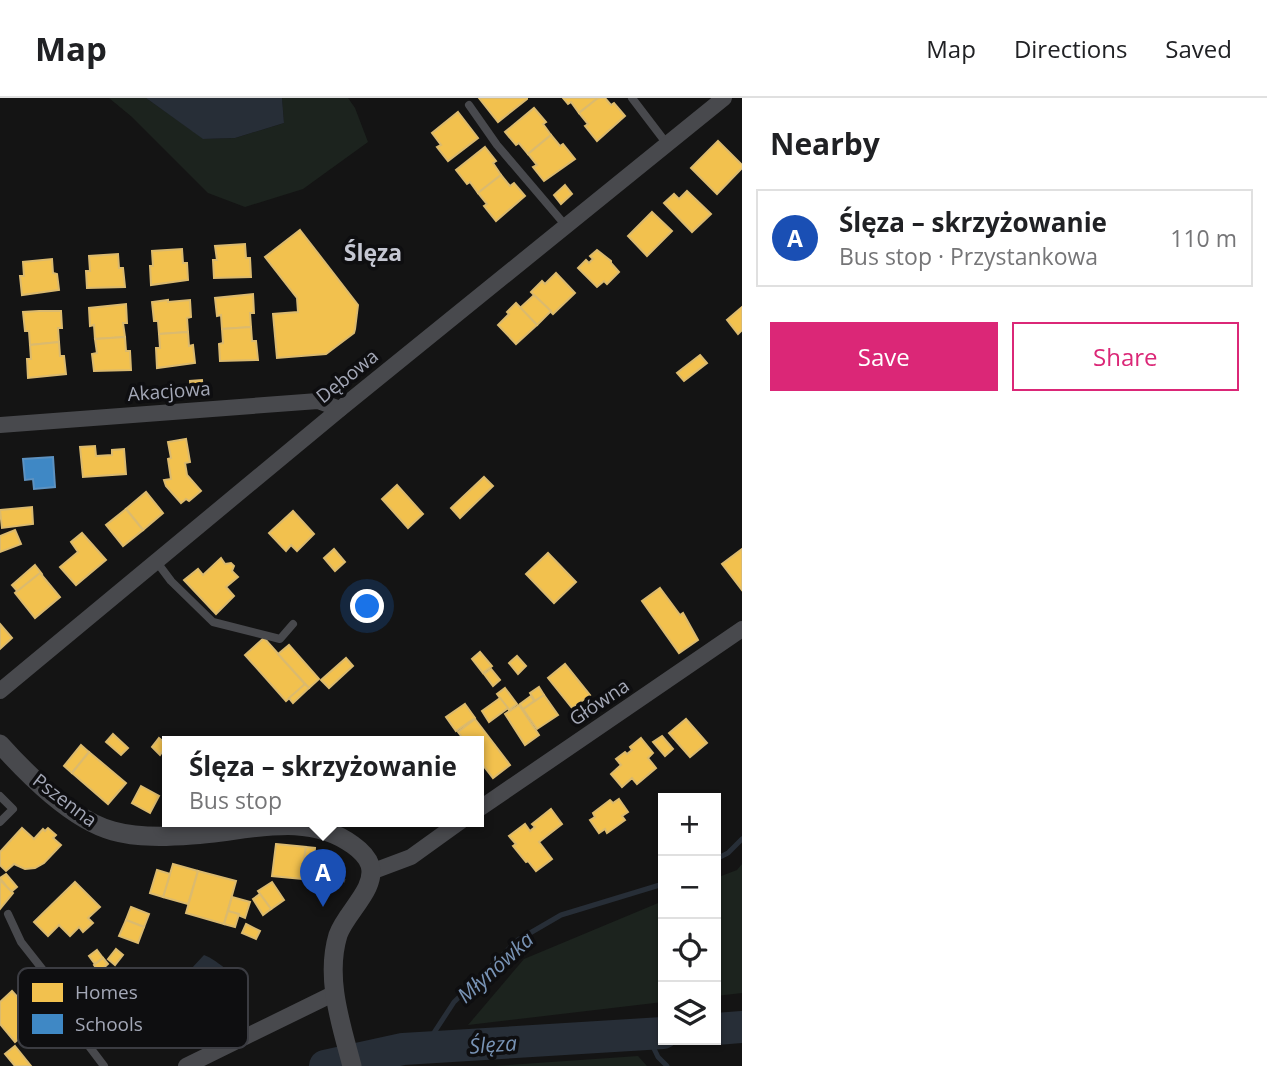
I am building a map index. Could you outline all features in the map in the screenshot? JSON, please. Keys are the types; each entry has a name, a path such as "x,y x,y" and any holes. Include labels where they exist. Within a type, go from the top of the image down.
{"street":[{"name":"Dębowa","path":"0,691 340,409 724,98"},
{"name":"Akacjowa","path":"0,425 318,401 340,409"},
{"name":"Główna","path":"484,806 742,629"},
{"name":"Pszenna","path":"0,746 59,800 101,827 124,834 159,836 258,827"},
{"name":"Pszenna","path":"301,827 323,831 347,841 364,854 371,873"},
{"path":"352,1066 335,993 334,961 339,933 368,887 371,873 411,857 453,827"},
{"path":"248,1035 335,993"},
{"path":"186,1066 221,1048"}],"lane":[{"path":"632,98 667,144"},
{"path":"470,105 497,145 566,226"},
{"path":"156,561 213,622 280,639 293,624"},
{"path":"0,796 13,809 0,822"},
{"path":"8,914 21,942 41,968"},
{"path":"91,1048 104,1066"}],"path":[{"path":"328,876 345,881"}],"shaded area":[{"path":"109,98 146,98 204,139 235,138 284,123 282,98 348,98 355,108 368,142 303,189 245,207 208,193 132,117"},
{"path":"146,98 282,98 284,123 235,138 203,139"},
{"path":"742,864 742,993 721,995 721,876 737,870"},
{"path":"658,903 658,1003 468,1025 524,959"},
{"path":"204,955 224,968 192,968"},
{"path":"638,1056 647,1066 494,1066"}],"building: Homes":[{"path":"479,98 527,98 527,99 498,122"},
{"path":"563,98 598,98 579,113 571,102 568,104"},
{"path":"598,98 605,98 611,105 614,103 625,116 597,141 579,113"},
{"path":"534,108 546,122 543,124 551,135 528,154 505,132"},
{"path":"458,112 478,138 448,161 437,147 441,145 432,133"},
{"path":"551,135 560,146 563,144 575,159 544,181 533,167 537,165 528,154"},
{"path":"718,141 742,168 717,194 691,168"},
{"path":"485,147 496,161 493,163 501,175 478,193 456,170"},
{"path":"501,175 510,186 514,183 525,196 496,221 478,193"},
{"path":"565,185 572,194 561,204 554,195"},
{"path":"687,191 711,214 692,232 664,203 674,194 679,199"},
{"path":"652,212 672,231 647,256 628,236"},
{"path":"300,230 358,305 355,329 354,333 326,354 277,358 273,314 298,312 297,298 265,257"},
{"path":"245,244 246,258 250,258 251,277 214,278 213,260 217,260 215,246"},
{"path":"182,249 183,263 187,263 188,280 151,285 152,251"},
{"path":"597,250 611,261 619,272 607,284 604,281 597,287 578,268 586,260 589,263 593,259 590,256"},
{"path":"118,254 125,287 87,288 89,256"},
{"path":"52,259 53,273 57,274 59,290 22,295 20,276 24,276 23,262"},
{"path":"556,273 575,293 553,314 531,292 542,281 545,284"},
{"path":"253,294 254,313 250,313 251,327 222,329 221,315 217,316 215,298"},
{"path":"534,295 551,311 537,325 520,308"},
{"path":"190,300 188,332 159,334 158,321 154,321 152,302"},
{"path":"516,303 537,325 516,344 498,325"},
{"path":"126,304 127,323 123,323 125,337 95,339 94,325 90,326 89,308"},
{"path":"742,307 742,330 738,334 727,320"},
{"path":"61,311 59,342 30,345 23,312"},
{"path":"251,327 258,360 220,361 222,329"},
{"path":"188,332 189,346 193,345 195,363 157,368 156,348 160,348 159,334"},
{"path":"125,337 126,351 130,351 131,370 94,371 92,354 97,353 95,339"},
{"path":"59,342 66,374 28,378 27,359 31,359 30,345"},
{"path":"700,355 707,363 684,381 677,373"},
{"path":"202,380 203,391 191,392 190,381"},
{"path":"186,439 190,462 185,463 187,475 201,491 189,501 186,499 181,503 164,480 171,479 168,442"},
{"path":"95,446 96,456 112,455 112,450 124,449 126,474 83,477 80,447"},
{"path":"484,477 493,486 460,518 451,508"},
{"path":"397,485 423,514 408,528 382,499"},
{"path":"146,492 163,513 143,530 126,509"},
{"path":"32,507 33,524 2,528 0,510"},
{"path":"126,509 143,530 123,546 106,525"},
{"path":"293,511 314,534 297,551 291,545 286,551 269,533"},
{"path":"15,530 21,544 0,552 0,536"},
{"path":"82,533 106,560 76,585 60,567 78,552 71,542"},
{"path":"334,549 345,562 335,571 324,558"},
{"path":"742,549 742,590 722,564"},
{"path":"548,553 576,582 554,603 526,574"},
{"path":"221,558 225,564 231,563 234,566 232,571 238,577 226,587 234,596 216,614 184,580 198,569 203,575"},
{"path":"35,565 42,574 19,593 12,585"},
{"path":"40,573 60,597 35,618 15,593"},
{"path":"660,588 680,615 683,613 698,640 679,653 642,601"},
{"path":"0,624 12,638 0,649"},
{"path":"264,638 305,684 286,701 245,655"},
{"path":"289,645 319,679 309,688 278,654"},
{"path":"480,652 492,666 483,673 472,659"},
{"path":"517,656 526,666 518,674 509,663"},
{"path":"346,658 353,666 329,688 321,680"},
{"path":"565,664 590,695 572,708 548,678"},
{"path":"491,669 500,680 493,686 484,674"},
{"path":"305,684 309,688 293,703 289,698"},
{"path":"539,687 544,695 535,701 530,693"},
{"path":"505,688 517,704 509,710 497,694"},
{"path":"544,695 558,715 537,729 523,709"},
{"path":"531,696 534,701 523,709 520,704"},
{"path":"500,698 508,708 489,722 482,711"},
{"path":"465,704 475,718 456,731 446,717"},
{"path":"519,705 539,735 525,745 505,714"},
{"path":"475,719 510,765 493,778 484,766 484,736 461,736 458,732"},
{"path":"686,719 707,743 690,757 669,733"},
{"path":"113,734 128,748 121,755 106,742"},
{"path":"662,736 673,749 665,756 653,742"},
{"path":"159,738 162,741 160,755 152,747"},
{"path":"641,738 653,753 648,758 656,768 637,784 632,778 622,787 611,774 621,765 616,759 632,750 630,747"},
{"path":"81,745 89,752 72,773 64,766"},
{"path":"89,752 126,783 108,804 72,773"},
{"path":"141,786 159,796 150,813 132,803"},
{"path":"619,799 628,812 622,816 625,820 607,833 605,829 599,833 590,820 595,817 593,813 610,800 613,803"},
{"path":"551,809 562,824 539,842 552,859 536,871 513,846 516,844 509,836 525,824 530,831 535,827 532,824"},
{"path":"22,828 34,839 43,829 45,831 48,828 56,835 53,838 61,845 44,863 35,868 25,869 14,864 6,871 0,865 0,852"},
{"path":"276,844 306,847 302,879 272,876"},
{"path":"306,847 315,848 314,859 304,858"},
{"path":"173,864 198,871 188,904 163,897"},
{"path":"157,870 170,874 163,897 150,893"},
{"path":"198,871 236,881 224,924 186,913"},
{"path":"6,874 17,887 11,892 0,878"},
{"path":"0,880 13,893 0,909"},
{"path":"75,882 100,907 88,918 93,923 83,932 79,927 70,936 59,925 48,936 34,922"},
{"path":"272,882 284,900 271,909 258,891"},
{"path":"260,894 271,909 263,915 253,899"},
{"path":"232,897 250,902 245,918 228,911"},
{"path":"131,907 149,914 144,927 126,920"},
{"path":"228,911 239,914 235,927 224,924"},
{"path":"126,920 144,927 138,943 119,936"},
{"path":"246,924 260,931 256,939 242,933"},
{"path":"116,949 123,955 115,965 108,959"},
{"path":"97,950 103,958 95,964 89,956"},
{"path":"103,958 108,964 104,968 96,968 94,965"},
{"path":"12,991 18,998 18,1039 15,1042 0,1024 0,1002"},
{"path":"15,1046 31,1066 15,1066 5,1054"}],"building: Schools":[{"path":"53,457 55,487 34,489 33,479 25,480 23,459"}],"waterway":[{"name":"Młynówka","path":"721,856 742,839"},
{"name":"Młynówka","path":"424,1048 454,1002 518,940 561,915 658,886"},
{"name":"Ślęza","path":"721,1029 742,1027"},
{"name":"Ślęza","path":"325,1066 403,1049 658,1033"},
{"path":"647,1034 658,1057 667,1066"}],"place":[{"name":"Ślęza – skrzyżowanie","path":"323,907"}],"district":[{"name":"Ślęza","path":"373,252"}]}
